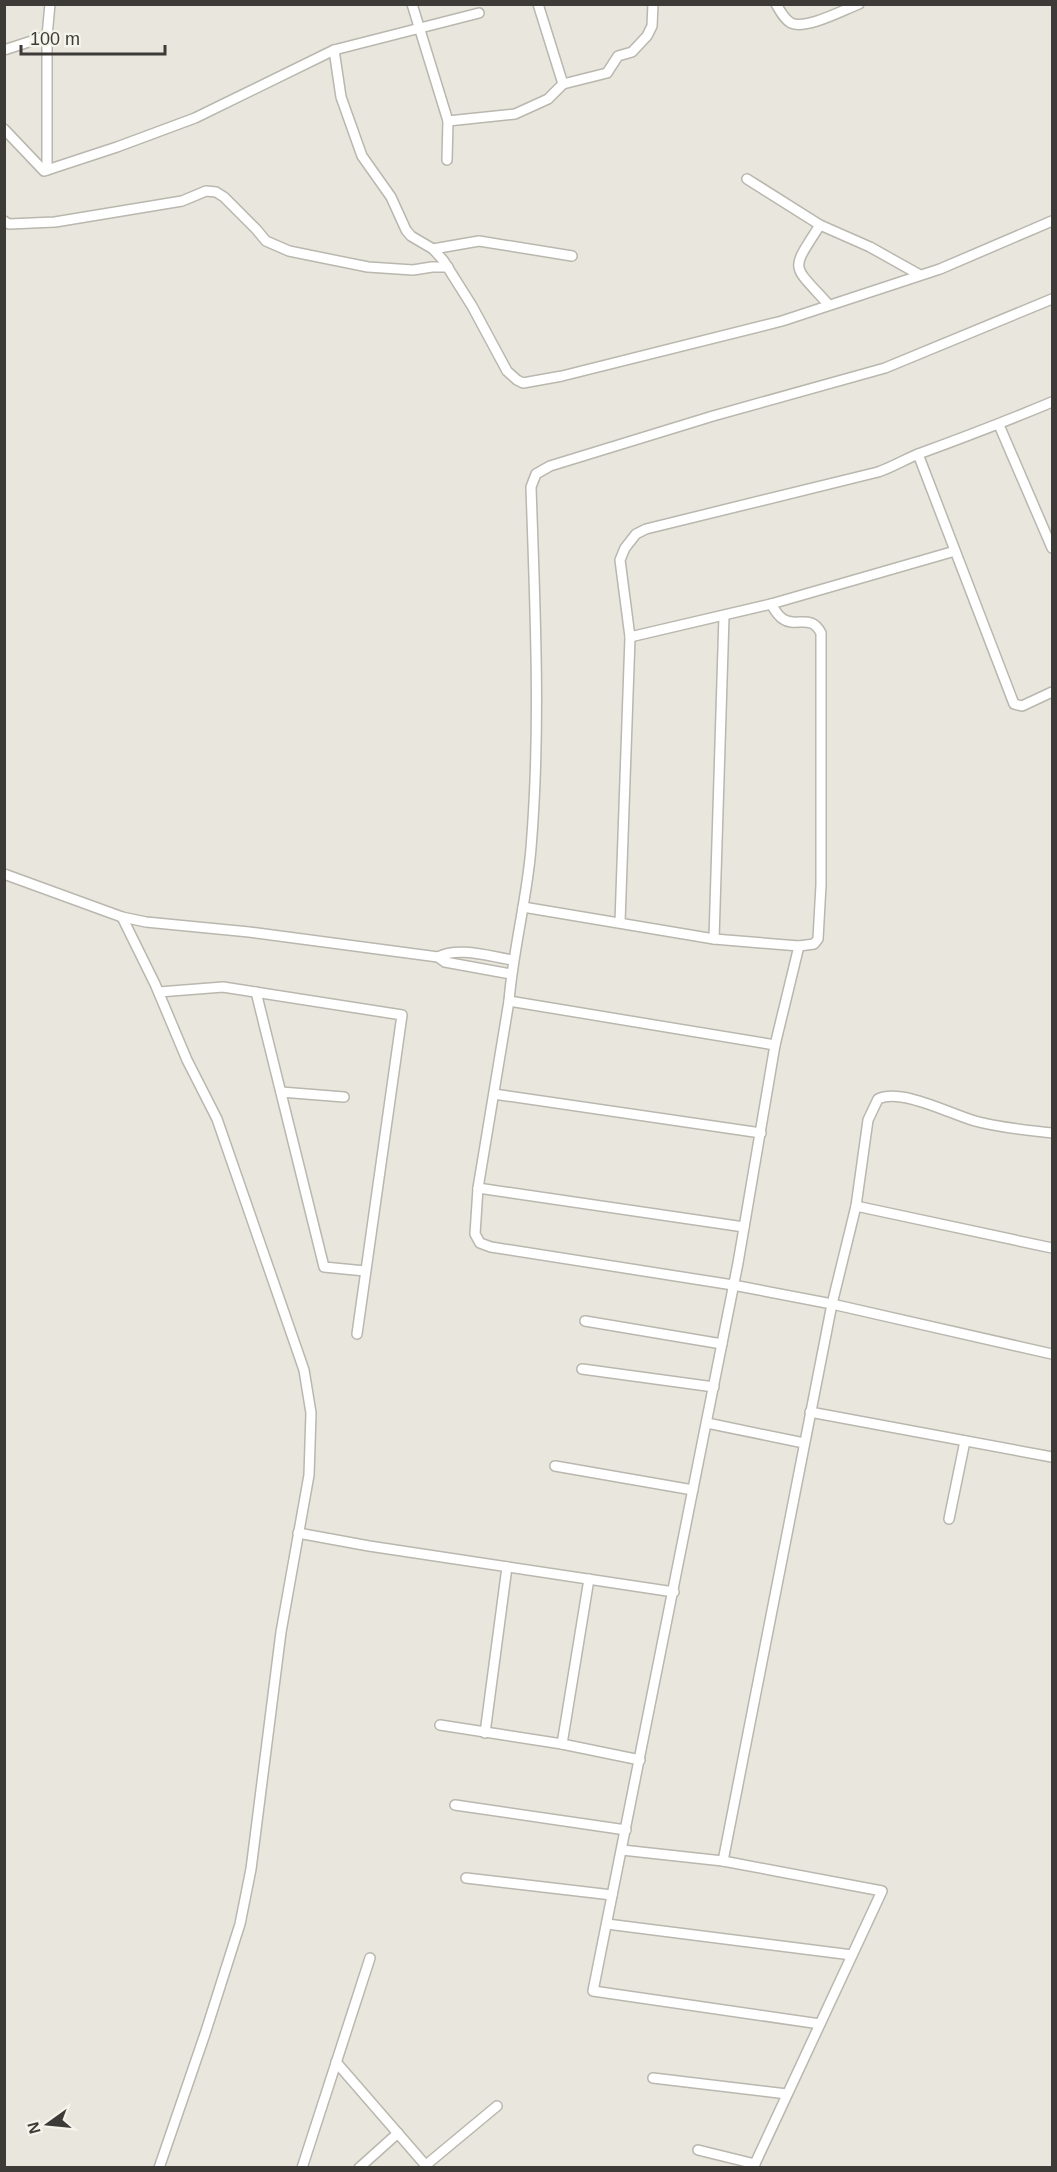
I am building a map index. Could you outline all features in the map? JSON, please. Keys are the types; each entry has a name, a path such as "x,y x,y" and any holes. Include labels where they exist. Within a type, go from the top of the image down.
{"street":[{"path":"47,170 47,36 50,4"},
{"path":"412,4 448,121 447,160"},
{"path":"538,4 563,84"},
{"path":"448,121 515,114 548,99 563,84 607,73 618,56 632,52 647,36 652,26 653,4"},
{"path":"776,4 783,16 790,22 802,26 859,4"},
{"path":"4,129 44,171 195,118 334,50 479,13"},
{"path":"4,50 47,36"},
{"path":"334,50 341,97 362,156 391,197 405,230 433,249 448,267 472,306 507,372 523,383 562,376 782,321 940,269 1053,221"},
{"path":"747,179 820,225 870,247 920,275"},
{"path":"4,220 9,224 55,222 182,201 206,191 216,192 224,197 266,241 289,251 368,267 413,270 448,267"},
{"path":"820,225 797,265 799,273 828,304"},
{"path":"433,249 479,241 572,256"},
{"path":"1053,299 885,368 702,419 550,466 536,474 531,487 535,588 536,726 531,849 478,1188 475,1234 480,1243 490,1247 733,1285 832,1304 1053,1354"},
{"path":"621,922 630,637 620,560 625,548 636,534 646,529 878,472 903,463 918,454 999,425 1053,402"},
{"path":"999,425 1053,548"},
{"path":"918,454 1014,704 1022,706 1053,692"},
{"path":"630,637 771,604 955,551"},
{"path":"523,907 714,939 799,946 814,944 818,939 821,885 821,633 812,623 786,621 771,604"},
{"path":"714,939 724,616"},
{"path":"4,874 122,917 146,922 249,932 438,957 445,962 511,974"},
{"path":"122,917 159,992 187,1060 217,1119 304,1370 311,1413 309,1475 281,1632 251,1869 240,1924 206,2034 159,2168"},
{"path":"799,946 775,1045 714,1387 593,1991 820,2024"},
{"path":"438,957 446,952 513,960"},
{"path":"159,992 223,987 402,1015 357,1334"},
{"path":"256,992 324,1268 365,1271"},
{"path":"509,1001 775,1045"},
{"path":"281,1092 344,1097"},
{"path":"494,1094 761,1133"},
{"path":"723,1861 810,1412 832,1304 856,1206 868,1120 878,1099 886,1095 906,1098 976,1121 1014,1129 1053,1133"},
{"path":"478,1188 744,1227"},
{"path":"856,1206 1053,1248"},
{"path":"585,1321 722,1344"},
{"path":"582,1369 714,1387"},
{"path":"810,1412 1053,1457"},
{"path":"707,1423 804,1443"},
{"path":"949,1519 964,1441"},
{"path":"555,1466 693,1490"},
{"path":"298,1533 369,1546 674,1592"},
{"path":"485,1733 507,1567"},
{"path":"562,1744 589,1579"},
{"path":"440,1725 562,1744 640,1760"},
{"path":"455,1805 626,1830"},
{"path":"622,1850 723,1861 882,1891 754,2166 698,2150"},
{"path":"466,1878 612,1895"},
{"path":"607,1924 852,1955"},
{"path":"302,2168 370,1958"},
{"path":"336,2062 427,2166 496,2106"},
{"path":"653,2078 787,2094"},
{"path":"359,2168 398,2133"}]}
